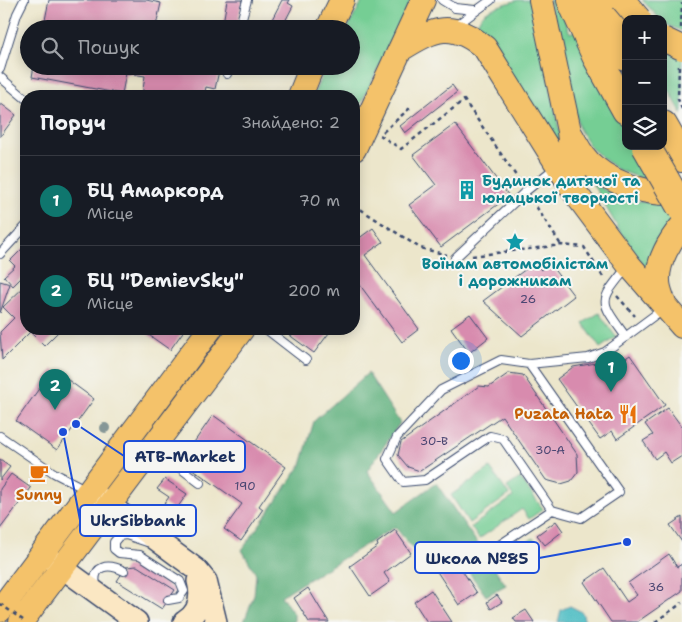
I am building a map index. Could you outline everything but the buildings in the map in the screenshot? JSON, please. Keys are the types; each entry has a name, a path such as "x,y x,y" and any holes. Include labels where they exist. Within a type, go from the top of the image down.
{"highway":[{"path":"571,0 596,56 623,105"},
{"path":"600,0 622,48"},
{"path":"667,132 682,158"},
{"path":"648,150 682,209"}],"main road":[{"path":"332,20 342,0"},
{"path":"360,136 423,0"},
{"path":"541,0 569,131 576,194"},
{"path":"401,48 425,34 438,30 470,34 485,48 576,194 629,265 682,326"},
{"path":"667,41 682,48"},
{"path":"302,90 308,75"},
{"path":"569,131 582,155 594,167 615,179 641,190 663,194 682,192"},
{"path":"665,308 658,282 659,267 665,252 682,226"},
{"path":"21,622 61,567 99,497 150,413 206,335"},
{"path":"0,610 42,554 152,446 237,335"}],"street":[{"path":"99,497 196,568 206,581 216,622"},
{"path":"42,554 137,622"},
{"path":"184,622 189,619 199,606 201,590 196,568"}],"lane":[{"path":"0,69 17,14 24,0"},
{"path":"241,20 247,0"},
{"path":"442,0 455,8 475,10"},
{"path":"450,30 491,0"},
{"path":"618,0 633,9 634,7"},
{"path":"0,77 20,94"},
{"path":"455,258 526,191 557,166"},
{"path":"0,254 20,232"},
{"path":"626,336 605,308 605,298 629,265"},
{"path":"529,364 619,492 581,518 552,510 503,439 490,436 424,480 403,482 387,459 397,437 441,390 501,360 529,364 588,358 605,352 665,308"},
{"path":"274,335 306,360"},
{"path":"0,436 54,473 99,497"},
{"path":"152,446 200,483"},
{"path":"501,544 552,510"},
{"path":"168,600 180,598 184,591 180,581 140,555 119,553 114,549 114,542 119,536 126,535 170,549"},
{"path":"96,592 95,581 100,568 107,565 124,571"}],"path":[{"path":"410,108 379,135 401,148 464,100 561,246"},
{"path":"360,209 420,248 455,258 561,246 584,247 610,289 636,317 630,323"},
{"path":"655,622 682,603"},
{"path":"0,604 26,622"}],"green space":[{"path":"363,0 411,0 360,106 360,90 316,90 322,75 360,75 360,20 352,20"},
{"path":"518,0 533,0 567,169 500,59 477,26 482,15 493,8"},
{"path":"549,0 557,0 570,33 579,29 622,114 622,150 641,150 659,185 616,169 591,148 579,129"},
{"path":"642,0 682,0 682,31 667,25 667,15 656,15"},
{"path":"667,46 682,52 682,114 667,86"},
{"path":"592,183 620,197 637,201 669,203 675,214 653,248 646,268 618,228"},
{"path":"599,313 616,337 600,348 583,323"},
{"path":"368,373 400,423 367,471 396,512 436,483 506,585 486,596 450,546 422,560 395,527 281,596 294,614 294,622 244,622 254,595 256,574 242,550 301,465 314,421"},
{"path":"490,468 509,495 469,523 451,495"},
{"path":"520,478 543,509 529,519 522,509 479,539 471,527 513,497 507,487"},
{"path":"533,538 541,550 517,567 509,555"}],"water":[{"path":"570,606 582,612 585,622 558,622 561,610"}],"place":[{"name":"Будинок дитячої та юнацької творчості","path":"467,190"},
{"name":"Воїнам автомобілістам і дорожникам","path":"515,242"},
{"name":"БЦ Амаркорд","path":"611,392"},
{"name":"БЦ \"DemievSky\"","path":"55,410"},
{"name":"Puzata Hata","path":"628,414"},
{"name":"ATB-Market","path":"76,424"},
{"name":"UkrSibbank","path":"63,432"},
{"name":"Sunny","path":"39,473"},
{"name":"Школа №85","path":"627,542"}]}
